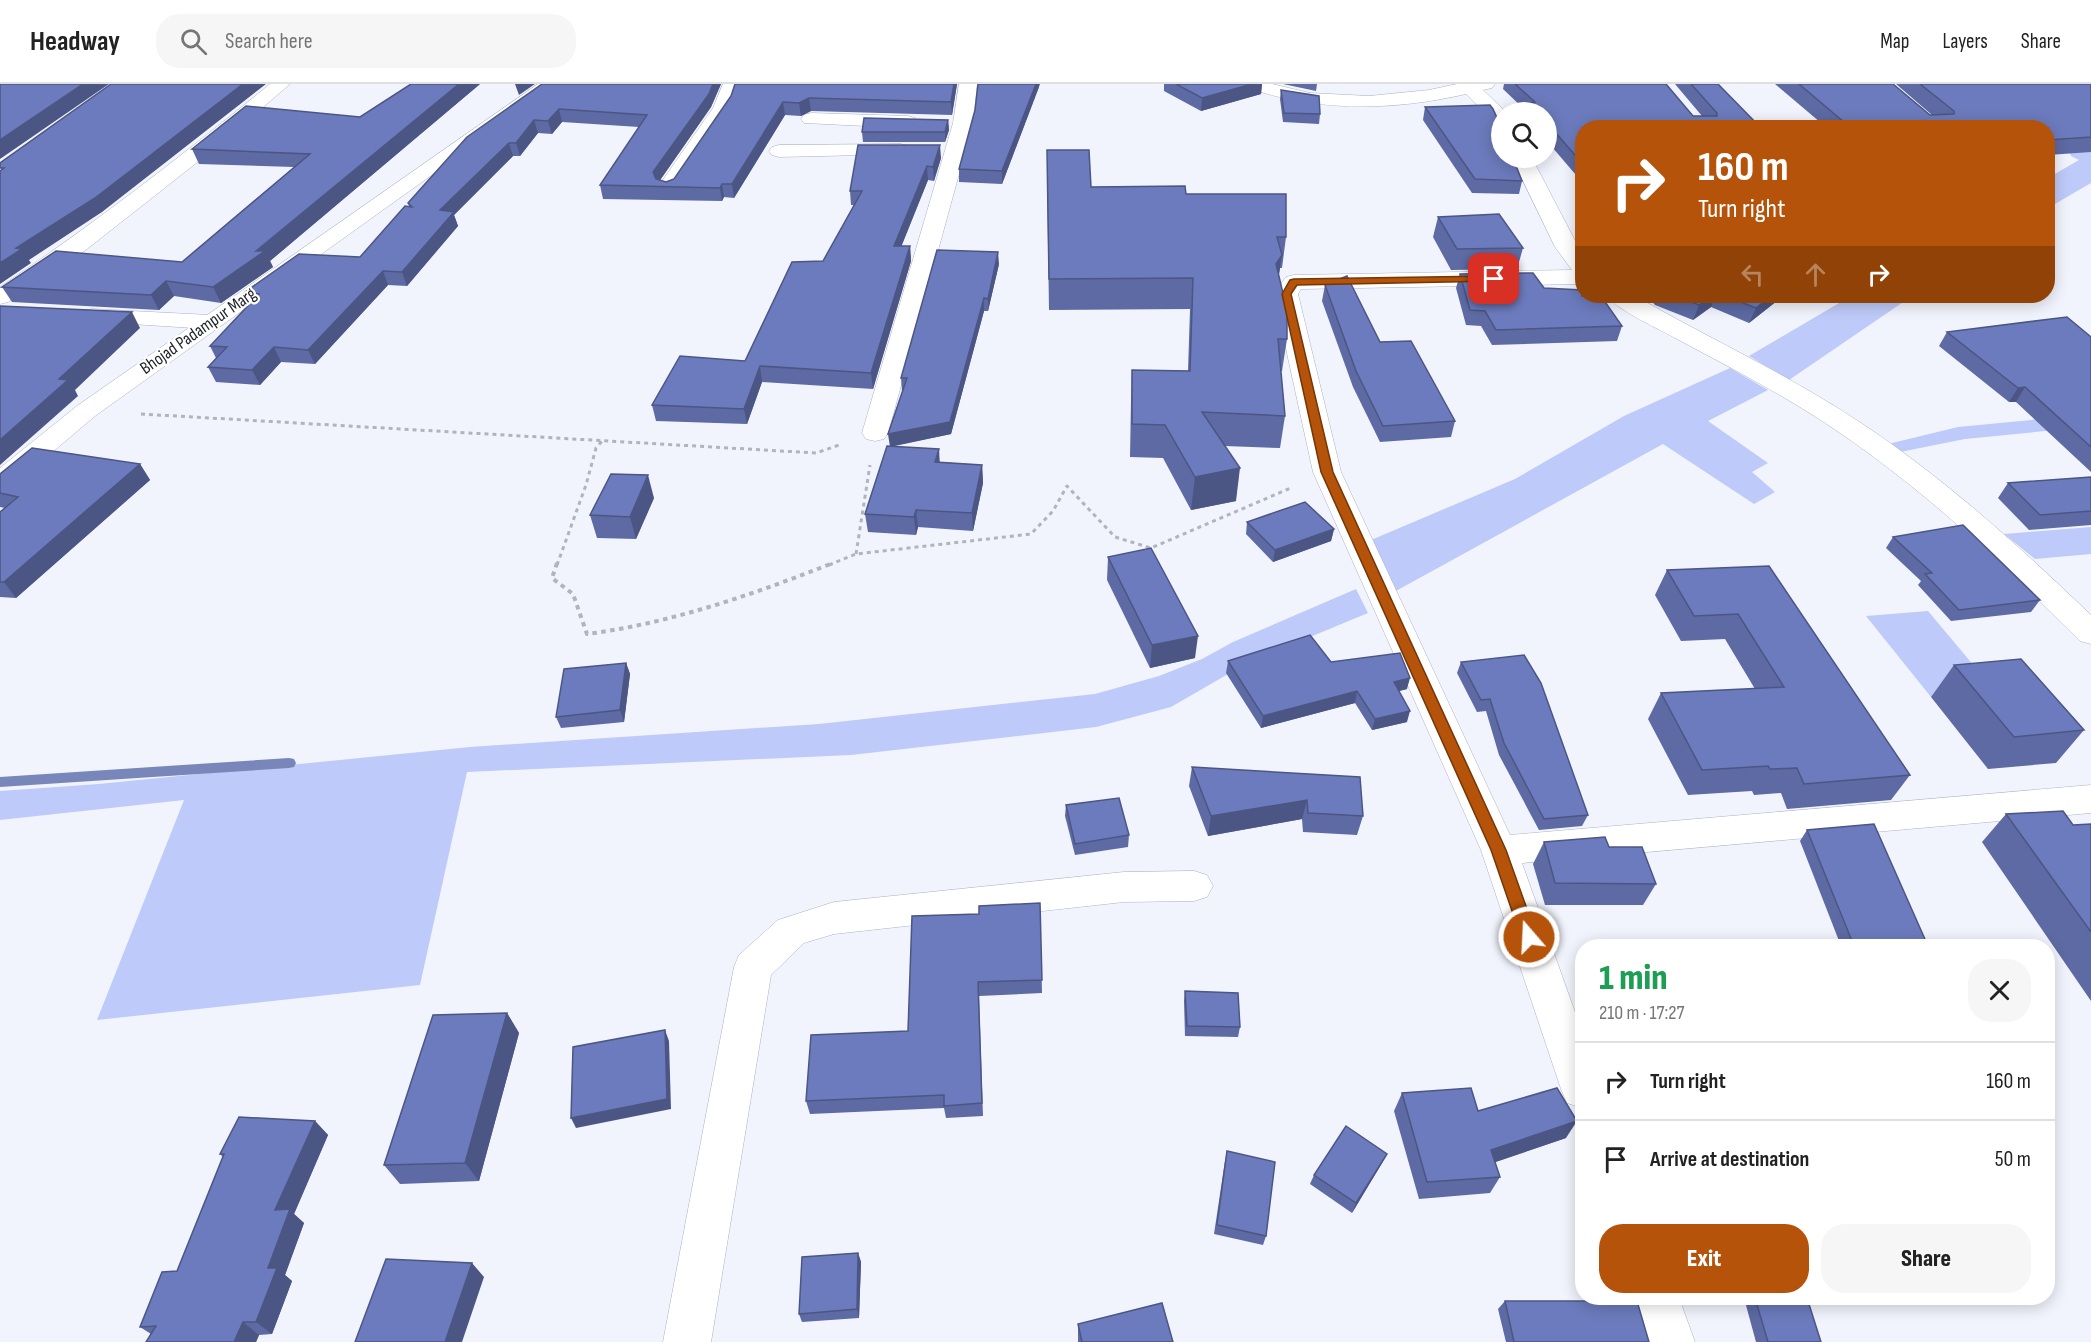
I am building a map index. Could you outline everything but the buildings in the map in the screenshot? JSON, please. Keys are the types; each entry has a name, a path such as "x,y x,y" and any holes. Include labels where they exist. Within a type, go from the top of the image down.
{"street":[{"path":"4,307 79,244 212,142 281,84"},
{"name":"Bhojad Padampur Marg","path":"0,482 86,411 550,84"},
{"path":"668,187 722,108 732,84"},
{"path":"875,433 963,123 968,84"},
{"path":"1254,84 1284,93 1314,98 1369,102 1411,99 1474,85 1491,106"},
{"path":"811,119 963,123"},
{"path":"779,151 954,150"},
{"path":"1527,168 1566,247 1575,259"},
{"path":"1575,277 1294,282 1286,294 1327,472 1499,850 1575,1069"},
{"path":"1632,303 1790,390 1851,428 1899,463 1975,526 2091,633"},
{"path":"70,315 210,322"},
{"path":"1499,850 2091,799"},
{"path":"687,1342 753,967 791,931 846,917 1124,887 1194,886"},
{"path":"1658,1305 1671,1342"}],"path":[{"path":"86,411 816,453 875,433 856,554"},
{"path":"603,440 596,448 586,485 552,578 573,594 587,634 625,629 757,593 856,554 1030,534 1053,511 1067,486 1115,537 1151,548 1327,472"}],"shaded area":[{"path":"2091,109 2091,183 2055,204 2055,174 2079,160 2071,156 2065,142"},
{"path":"1839,303 1902,303 1789,380 1749,356"},
{"path":"1730,368 1768,390 1708,421 1768,463 1752,472 1775,492 1754,504 1663,444 1394,592 1371,540 1515,479 1624,416"},
{"path":"2041,419 2056,430 1965,439 1900,452 1888,444 1958,427"},
{"path":"2091,527 2091,554 2035,559 2004,534"},
{"path":"1356,589 1368,613 1247,663 1171,707 1096,727 851,755 467,772 420,985 97,1020 184,800 0,820 0,791 99,784 470,747 819,724 1095,694 1159,676 1202,659 1233,642"},
{"path":"1928,611 1995,691 1931,697 1866,616"}],"waterway":[{"path":"0,782 289,763"}],"route":[{"path":"1494,279 1294,282 1286,294 1327,472 1499,850 1529,937"}]}
